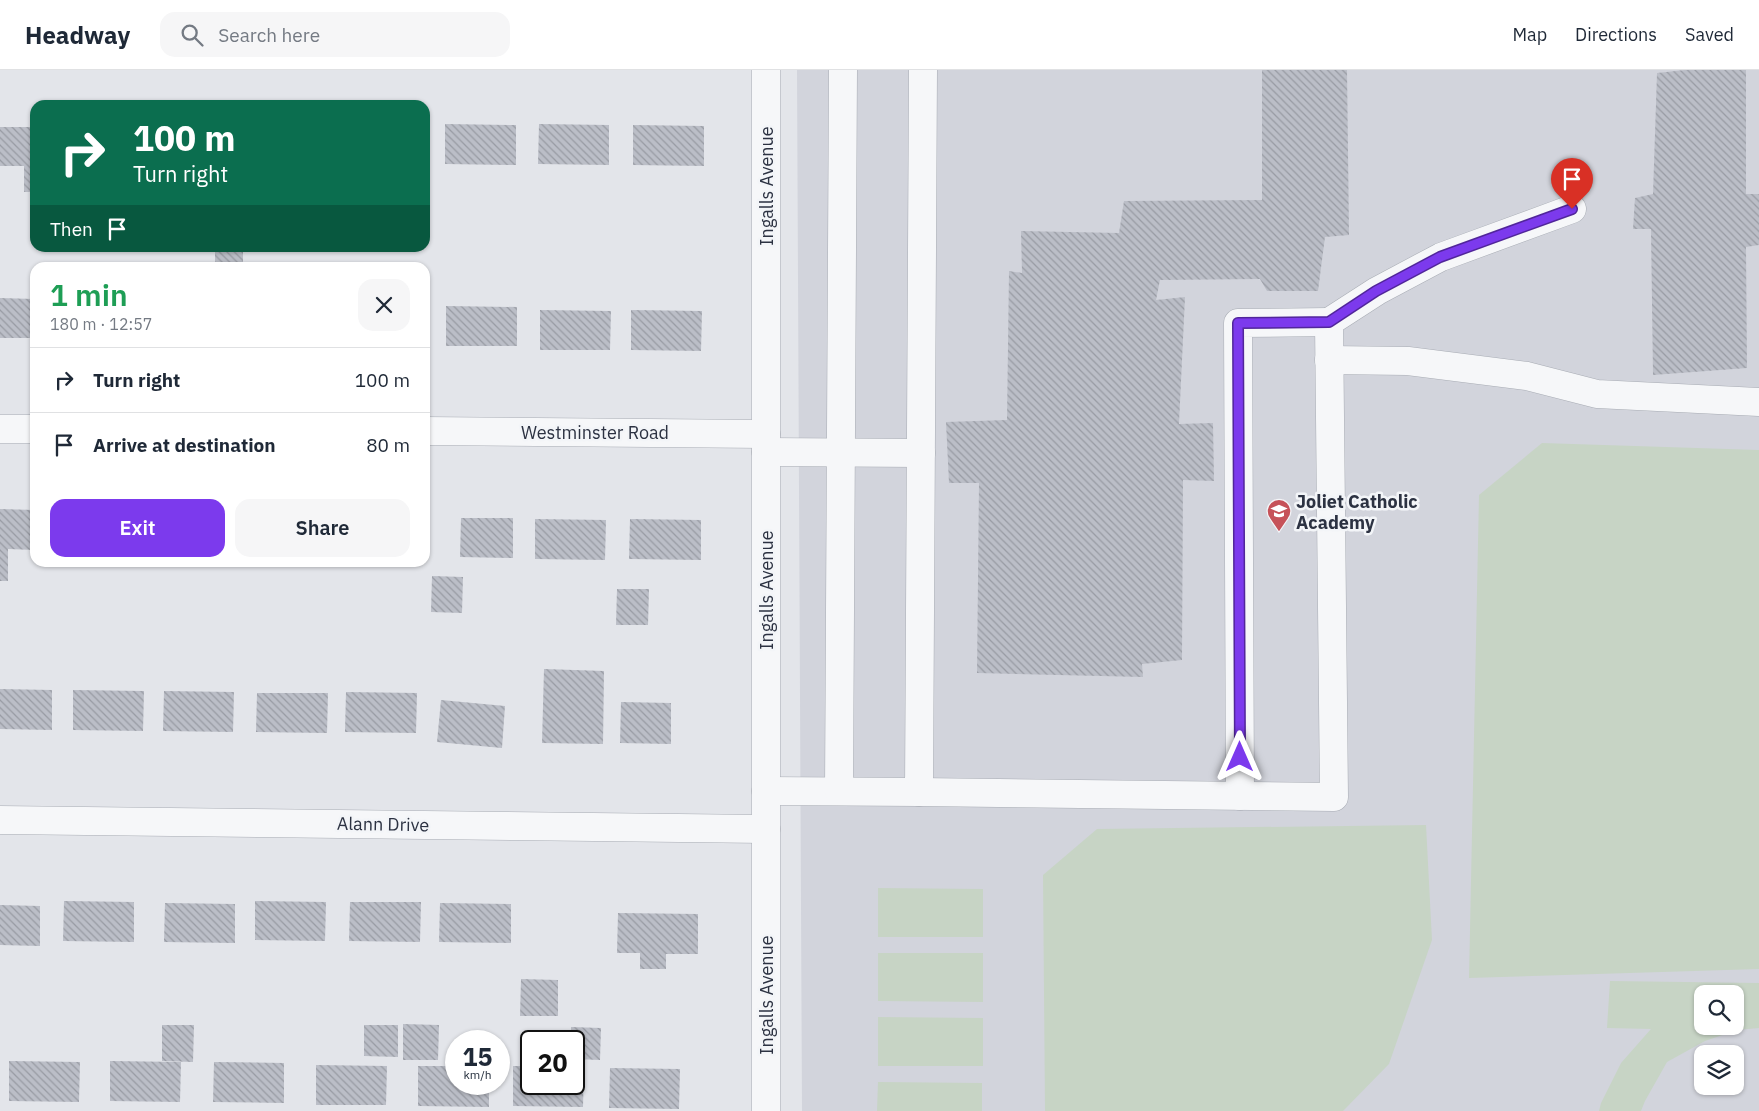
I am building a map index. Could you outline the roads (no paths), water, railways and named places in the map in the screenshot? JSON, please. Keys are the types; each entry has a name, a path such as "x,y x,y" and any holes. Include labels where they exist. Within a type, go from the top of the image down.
{"street":[{"name":"Ingalls Avenue","path":"766,70 766,1111"},
{"path":"839,791 843,70"},
{"path":"918,792 923,70"},
{"path":"1240,796 1238,323 1329,322 1376,291 1440,257 1572,209"},
{"path":"766,791 1334,797 1329,322"},
{"path":"1330,360 1408,361 1527,376 1597,394 1759,402"},
{"path":"0,429 30,429"},
{"name":"Westminster Road","path":"430,431 766,443 841,453 921,452"},
{"name":"Alann Drive","path":"0,820 766,829"}],"place":[{"name":"Joliet Catholic Academy","path":"1279,532"}]}
